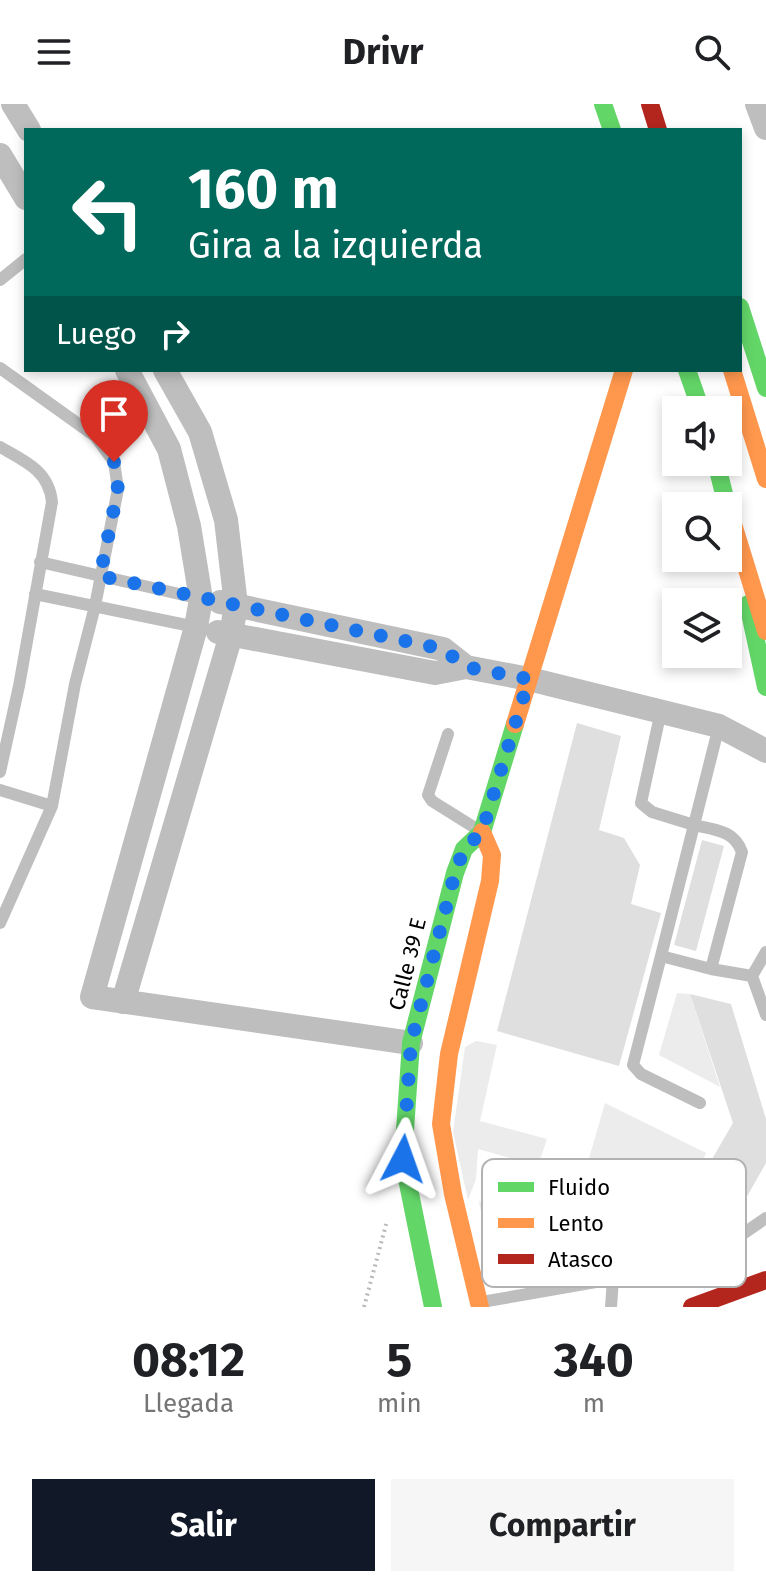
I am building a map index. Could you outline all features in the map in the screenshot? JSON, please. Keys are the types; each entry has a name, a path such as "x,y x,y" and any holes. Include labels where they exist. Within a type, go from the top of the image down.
{"main road":[{"path":"603,104 611,128"},
{"path":"652,104 658,128"},
{"path":"652,104 670,128"},
{"path":"742,313 766,388"},
{"name":"Calle 39 E","path":"433,1307 403,1159 411,1043 455,873 464,849 482,832 623,372"},
{"path":"688,372 696,396"},
{"path":"733,372 766,479"},
{"path":"742,554 766,631"},
{"path":"741,572 766,687"},
{"path":"480,1305 453,1194 441,1124 449,1054 490,881 492,855 482,832"},
{"path":"692,1307 766,1280"}],"street":[{"path":"13,104 28,128"},
{"path":"757,104 766,128"},
{"path":"0,155 24,195"},
{"path":"128,372 169,449 189,526 201,599 196,627 92,997 411,1043"},
{"path":"123,1002 231,635 236,605 226,520 200,432 166,372"},
{"path":"201,599 443,649 466,667"},
{"path":"196,627 435,673 466,667 529,679 719,726 766,751"}],"lane":[{"path":"0,280 24,261"},
{"path":"0,368 95,436 114,462 118,489 52,806 0,923"},
{"path":"0,447 37,468 50,487 52,502 0,772"},
{"path":"40,562 201,599"},
{"path":"35,594 196,627"},
{"path":"661,711 641,803 652,812 727,832 738,839 742,852 711,969"},
{"path":"700,1103 641,1074 633,1065 719,726"},
{"path":"448,734 428,795 432,801 482,832"},
{"path":"0,790 52,806"},
{"path":"752,976 766,952"},
{"path":"661,956 752,976"},
{"path":"752,976 766,1015"},
{"path":"746,1232 766,1218"},
{"path":"480,1305 572,1287"},
{"path":"611,1307 612,1287"}],"path":[{"path":"364,1307 388,1216"}],"shaded area":[{"path":"677,993 690,994 720,1087 659,1055"},
{"path":"476,1041 497,1045 480,1121 547,1139 540,1159 513,1159 478,1149 476,1179 468,1200 453,1132 465,1047"},
{"path":"605,1103 706,1153 703,1159 589,1159"}],"building":[{"path":"577,723 621,736 599,830 624,838 640,865 631,904 661,913 619,1066 497,1031"},
{"path":"702,840 724,846 696,951 674,945"},
{"path":"690,994 731,1004 766,1119 766,1163 746,1198 746,1159 712,1159 733,1123"}],"traffic: fast":[{"path":"603,104 611,128"},
{"path":"742,313 766,388"},
{"path":"688,372 696,396"},
{"path":"720,476 724,492"},
{"path":"748,604 766,687"},
{"path":"433,1307 403,1159 411,1043 455,873 464,849 482,832 515,724"}],"traffic: slow":[{"path":"515,724 623,372"},
{"path":"733,372 766,479"},
{"path":"742,553 766,631"},
{"path":"480,1307 453,1194 441,1124 449,1054 490,881 492,855 482,832"}],"traffic: jam":[{"path":"650,104 657,128"},
{"path":"692,1307 766,1280"}],"route":[{"path":"114,462 118,489 100,576 443,649 466,667 529,679 482,832 464,849 455,873 411,1043 403,1159"}]}
